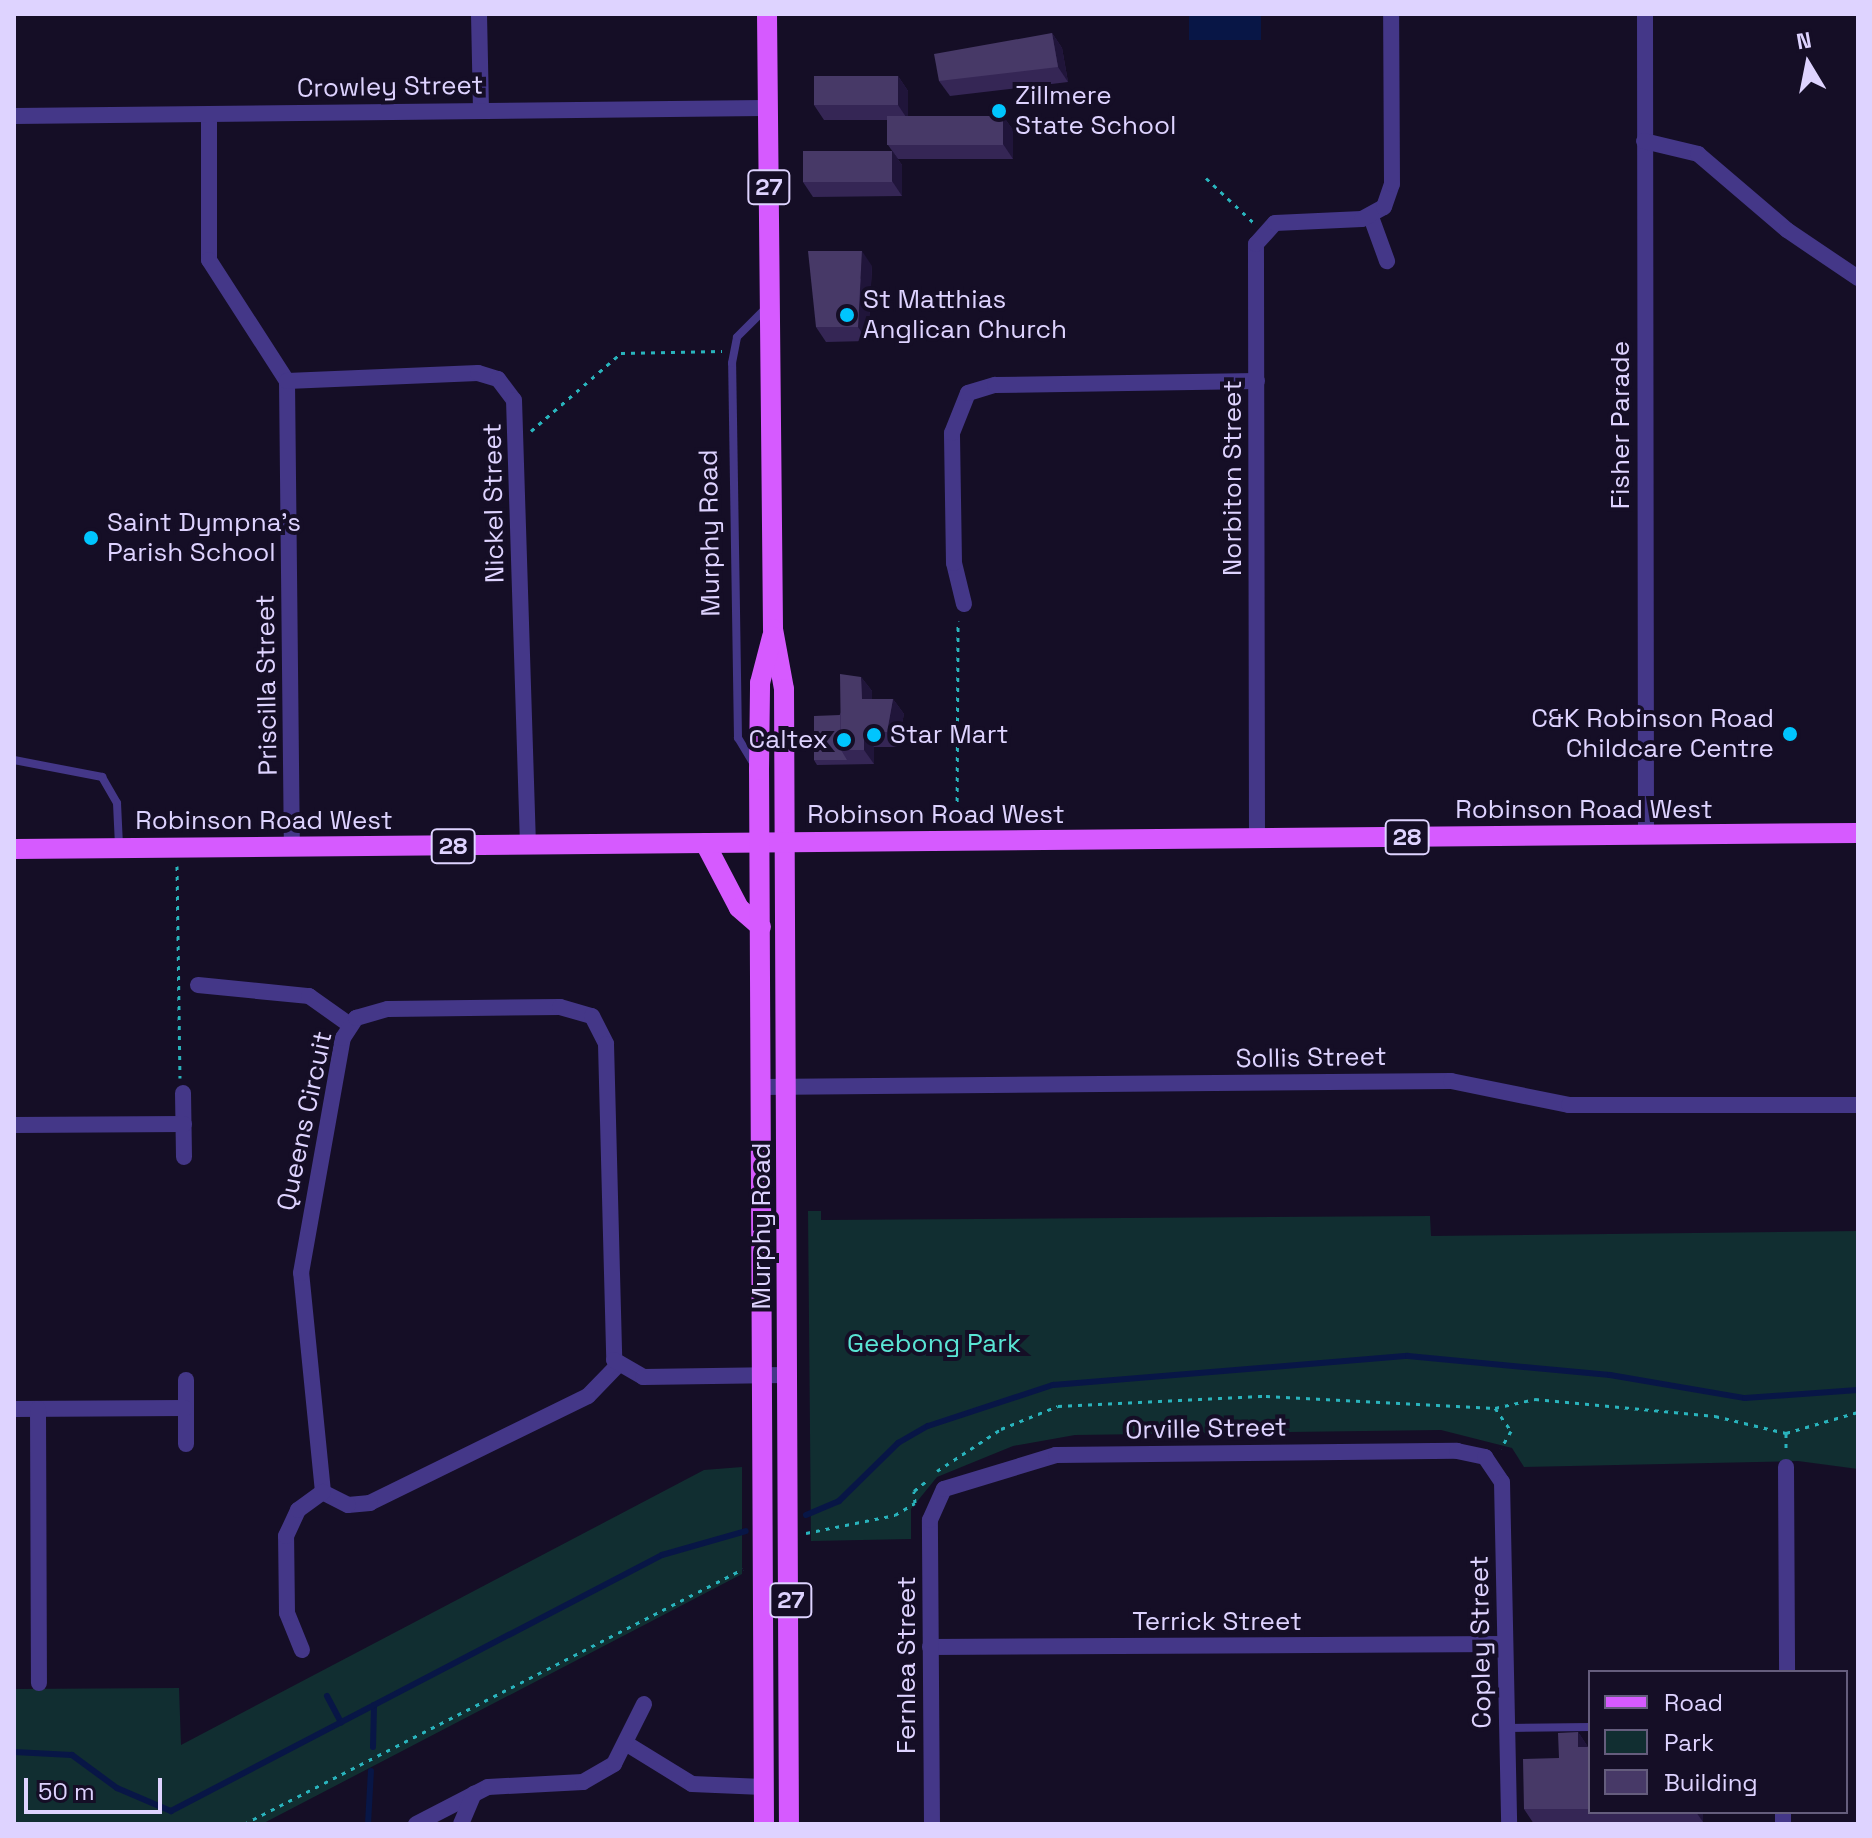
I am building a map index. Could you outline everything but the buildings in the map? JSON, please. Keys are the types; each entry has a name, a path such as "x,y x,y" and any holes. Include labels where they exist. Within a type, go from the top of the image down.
{"main road":[{"name":"Murphy Road","path":"767,14 773,629 784,689 789,1824"},
{"name":"Murphy Road","path":"764,1824 759,770 760,683 773,629"},
{"name":"Robinson Road West","path":"14,849 1858,833"},
{"path":"705,843 739,908 761,927"}],"street":[{"path":"479,14 481,110"},
{"path":"1371,217 1392,184 1391,14"},
{"name":"Fisher Parade","path":"1645,14 1646,835"},
{"name":"Crowley Street","path":"14,116 768,108"},
{"path":"209,114 209,260 287,381"},
{"path":"1644,141 1698,154 1787,230 1858,278"},
{"path":"1262,230 1285,221 1371,217"},
{"path":"1371,217 1387,261"},
{"name":"Norbiton Street","path":"1257,838 1256,244 1262,230"},
{"name":"Nickel Street","path":"287,381 488,376 514,400 528,845"},
{"name":"Priscilla Street","path":"287,381 292,847"},
{"path":"964,604 954,563 952,433 968,393 995,385 1257,381"},
{"path":"198,985 309,996 350,1025"},
{"name":"Queens Circuit","path":"323,1492 301,1273 350,1025 373,1010 560,1007 582,1010 600,1024 609,1340 618,1365"},
{"name":"Sollis Street","path":"761,1087 1451,1081 1569,1105 1858,1105"},
{"path":"183,1093 184,1157"},
{"path":"14,1125 184,1124"},
{"path":"302,1650 287,1613 286,1536 298,1510 323,1492 348,1505 383,1497 574,1403 618,1365 643,1377 789,1375"},
{"path":"186,1380 186,1444"},
{"path":"14,1409 185,1408"},
{"path":"38,1409 39,1683"},
{"name":"Orville Street","path":"932,1505 965,1478 1056,1455 1457,1451 1492,1462"},
{"name":"Copley Street","path":"1492,1462 1503,1490 1509,1824"},
{"path":"1786,1467 1787,1670"},
{"name":"Fernlea Street","path":"932,1505 932,1824"},
{"name":"Terrick Street","path":"930,1647 1504,1644"},
{"path":"416,1824 474,1794 583,1782 614,1764 627,1744 644,1704"},
{"path":"627,1744 692,1784 763,1787"},
{"path":"461,1824 474,1794"}],"lane":[{"path":"733,351 770,303"},
{"name":"Murphy Road","path":"733,351 738,738 759,770"},
{"path":"14,760 102,777 117,803 120,849"},
{"path":"1507,1728 1588,1727"}],"path":[{"path":"1206,178 1262,230"},
{"path":"517,439 621,353 733,351"},
{"path":"957,841 955,629 964,604"},
{"path":"177,849 183,1093"},
{"path":"790,1546 803,1546 802,1534 895,1515 951,1462 1001,1429 1058,1406 1266,1396 1495,1408 1535,1399 1715,1416 1786,1433 1858,1412"},
{"path":"1492,1462 1511,1431 1495,1408"},
{"path":"244,1824 747,1567 748,1556 762,1556"}],"green space":[{"name":"Geebong Park","path":"808,1211 821,1211 821,1220 1430,1216 1431,1236 1858,1231 1858,1469 1798,1461 1524,1467 1512,1448 1441,1430 1075,1435 1013,1446 937,1477 911,1509 911,1539 811,1541"},
{"path":"742,1467 742,1574 262,1824 14,1824 14,1689 179,1688 181,1745 704,1470"}],"shaded area":[{"path":"1189,14 1261,14 1261,40 1189,40"}],"waterway":[{"path":"806,1515 839,1501 898,1443 928,1426 1053,1385 1408,1356 1610,1375 1745,1398 1858,1390"},
{"path":"14,1752 72,1755 117,1788 171,1811 662,1555 746,1531"},
{"path":"327,1696 341,1722"},
{"path":"373,1747 374,1705"},
{"path":"368,1824 371,1771"}],"place":[{"name":"Zillmere State School","path":"999,111"},
{"name":"St Matthias Anglican Church","path":"847,315"},
{"name":"Saint Dympna's Parish School","path":"91,538"},
{"name":"C&K Robinson Road Childcare Centre","path":"1790,734"},
{"name":"Star Mart","path":"874,735"},
{"name":"Caltex","path":"844,740"}]}
